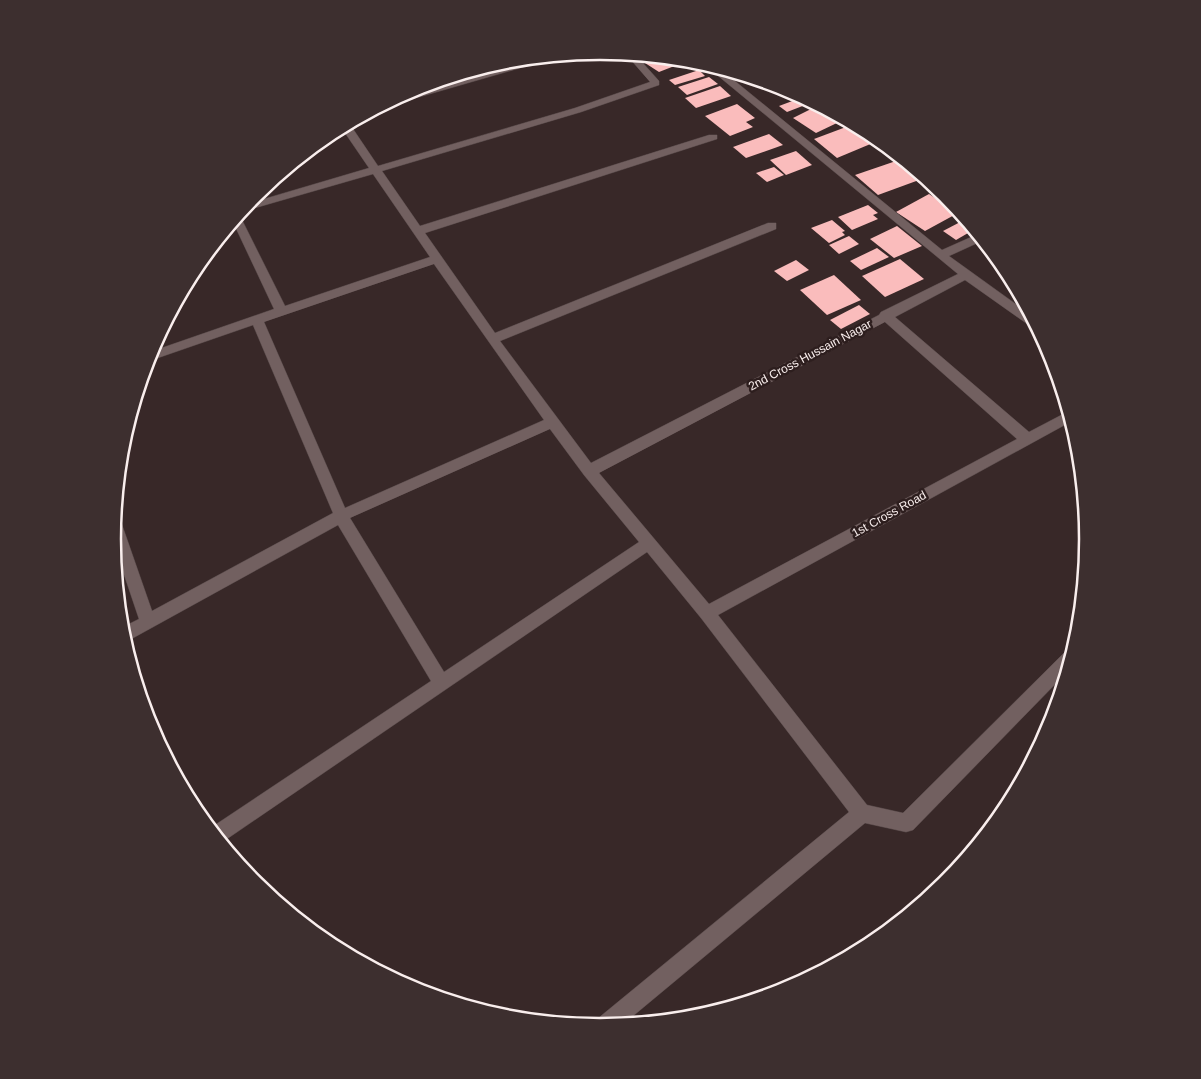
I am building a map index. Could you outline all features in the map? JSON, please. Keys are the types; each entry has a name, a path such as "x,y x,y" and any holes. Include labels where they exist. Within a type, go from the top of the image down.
{"street":[{"path":"256,205 578,110 656,83 636,61"},
{"path":"427,92 514,68"},
{"path":"723,75 941,255 1025,316"},
{"path":"349,131 492,339 552,422 647,544 707,613 862,812 906,824 1064,664"},
{"path":"418,231 713,137"},
{"path":"239,224 281,311"},
{"path":"492,339 772,226"},
{"path":"941,255 975,240"},
{"path":"158,353 437,259"},
{"name":"2nd Cross Hussain Nagar","path":"589,471 966,274"},
{"path":"885,315 1027,439"},
{"path":"256,319 341,516 441,683"},
{"name":"1st Cross Road","path":"707,613 1065,419"},
{"path":"130,632 341,516 552,422"},
{"path":"121,543 148,622"},
{"path":"221,832 647,544"},
{"path":"614,1019 862,812"}],"building":[{"path":"645,63 663,64 675,66 659,72"},
{"path":"699,70 705,76 675,85 669,80"},
{"path":"709,77 718,84 687,95 678,87"},
{"path":"720,86 731,96 696,108 685,98"},
{"path":"794,100 805,105 787,112 779,106"},
{"path":"737,104 755,118 746,122 753,127 730,136 705,116"},
{"path":"812,109 838,123 816,133 793,118"},
{"path":"845,127 871,144 837,158 814,139"},
{"path":"769,134 783,145 746,158 733,147"},
{"path":"796,151 812,165 786,175 770,160"},
{"path":"895,161 918,180 878,195 855,175"},
{"path":"774,167 784,175 767,182 756,173"},
{"path":"929,194 943,203 954,215 925,231 896,212"},
{"path":"868,205 878,213 873,215 878,219 852,230 838,217"},
{"path":"832,220 845,231 842,232 845,235 829,243 811,228"},
{"path":"960,222 969,233 956,240 943,231"},
{"path":"897,226 922,246 894,258 870,239"},
{"path":"849,236 859,244 839,254 829,245"},
{"path":"877,248 889,257 861,270 850,261"},
{"path":"900,259 924,279 885,297 862,276"},
{"path":"796,260 809,270 787,281 774,271"},
{"path":"834,275 861,300 827,315 800,290"},
{"path":"859,305 870,314 841,329 830,320"}]}
